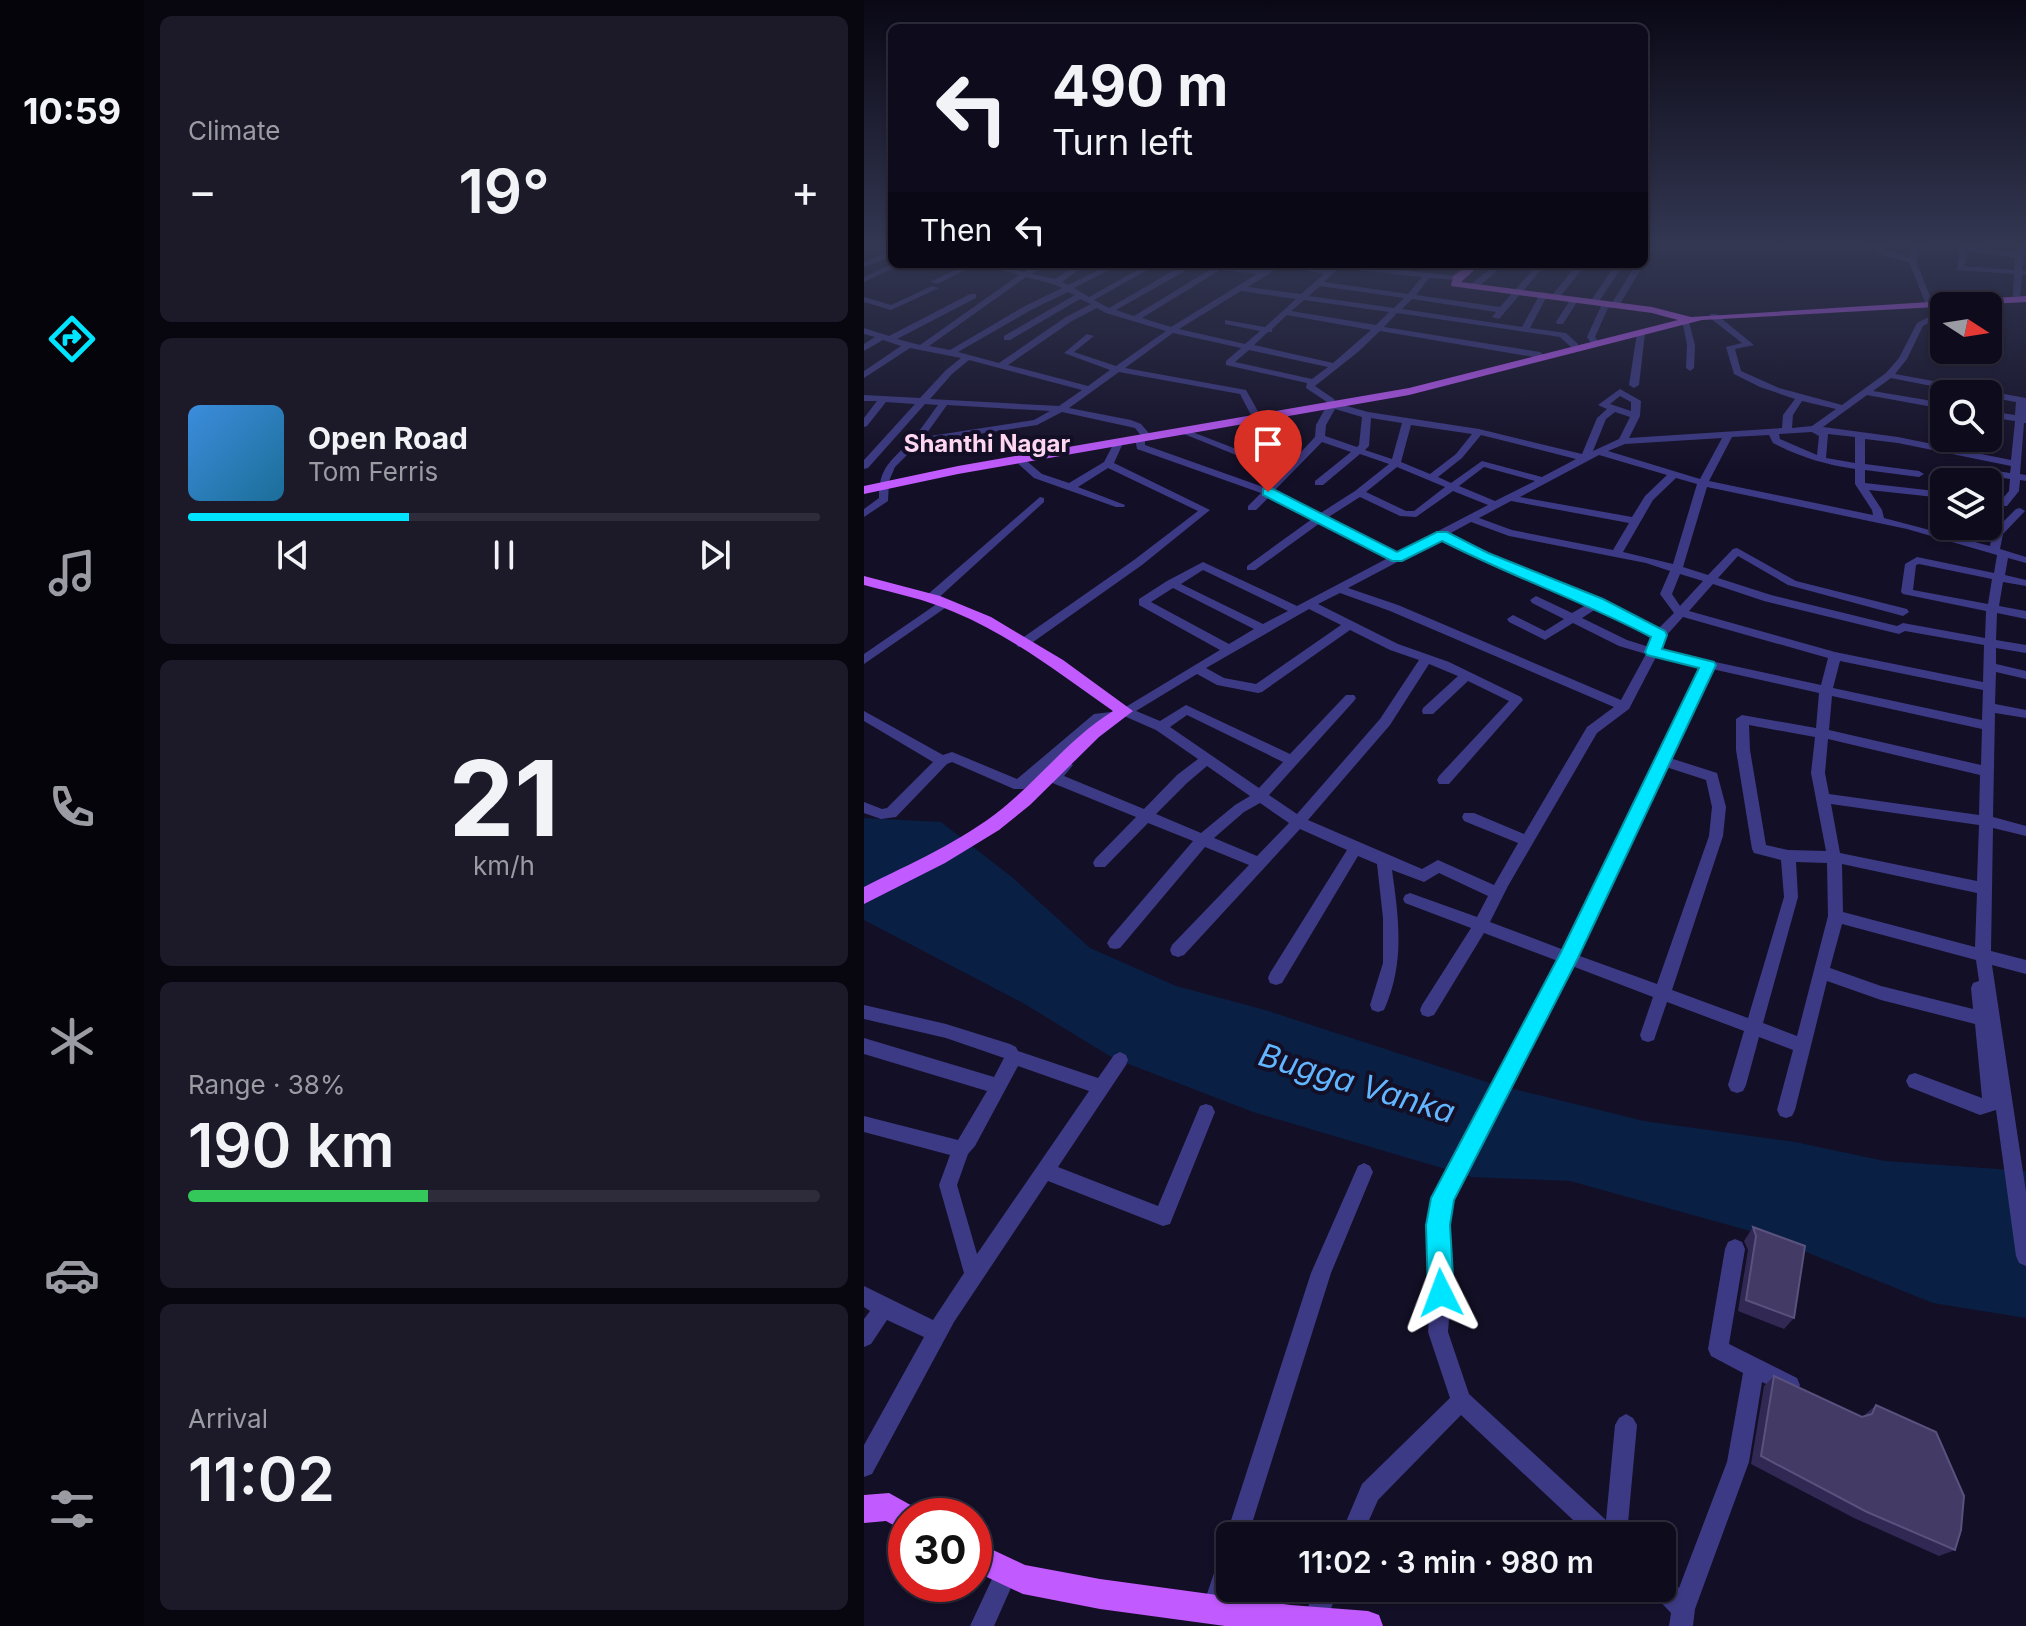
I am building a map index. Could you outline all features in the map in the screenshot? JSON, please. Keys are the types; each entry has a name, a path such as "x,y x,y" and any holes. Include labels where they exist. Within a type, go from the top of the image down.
{"main road":[{"path":"864,487 1255,415 1409,391 1687,320"},
{"path":"885,483 1184,432 1331,403 1687,320"},
{"path":"864,896 980,832 1008,813 1076,748 1122,713 1022,644 937,601 867,584"},
{"path":"864,1509 888,1507"},
{"path":"992,1565 1023,1579 1100,1594 1214,1609 1269,1621 1368,1626"}],"street":[{"path":"864,348 924,320"},
{"path":"922,347 960,320"},
{"path":"951,353 1008,320"},
{"path":"1007,338 1046,320"},
{"path":"999,367 1068,320"},
{"path":"1138,320 1335,366"},
{"path":"916,441 1037,422 1061,409 1188,320"},
{"path":"1280,320 1229,363 1313,382"},
{"path":"1336,320 1540,355"},
{"path":"1386,320 1313,382 1309,386 1312,391 1331,403 1367,415 1479,432 1585,458"},
{"path":"1463,320 1567,336 1575,346"},
{"path":"1491,324 1494,320"},
{"path":"1525,329 1532,320"},
{"path":"1594,341 1591,337 1598,320"},
{"path":"1687,320 1691,345 1690,368"},
{"path":"1718,320 1750,345 1730,347 1737,372 1763,387 1799,399 1845,408"},
{"path":"1814,429 1889,375 1903,359 1924,320"},
{"path":"1228,322 1269,330"},
{"path":"864,331 908,345 1090,389"},
{"path":"1634,385 1641,333"},
{"path":"1090,336 1068,353 1118,369 1243,392 1255,415"},
{"path":"864,375 908,345"},
{"path":"864,466 949,372 965,359"},
{"path":"1889,375 1930,383"},
{"path":"1623,441 1635,416 1636,401 1621,392 1603,405 1635,416"},
{"path":"1866,392 1930,403"},
{"path":"2002,397 2024,401 2014,464 2020,477 2003,504 2023,512 2002,530"},
{"path":"864,398 1061,409 1119,419 1138,426 1144,437 1140,447 1268,492 1397,558"},
{"path":"864,424 884,399"},
{"path":"1787,430 1788,415 1799,399"},
{"path":"864,514 884,499 890,466 916,441 945,402"},
{"path":"1252,508 1320,438 1321,425 1331,403"},
{"path":"1585,458 1602,418 1612,410"},
{"path":"1319,483 1364,446 1367,415"},
{"path":"2002,416 2023,419"},
{"path":"1251,568 1320,517 1359,493 1396,463 1408,420"},
{"path":"1814,429 1824,435 1821,459"},
{"path":"1259,863 1055,778 1122,713 1228,649 1338,588 1623,441 1814,429 1898,440 2014,464"},
{"path":"1773,430 1776,441 1821,459 1919,474"},
{"path":"1184,432 1288,472"},
{"path":"1432,477 1459,456 1479,432"},
{"path":"1728,435 1703,483 1666,594 1679,612 1835,656 1989,687"},
{"path":"1860,436 1858,466 1863,486 1877,510 1879,521"},
{"path":"1320,438 1396,463 1498,506"},
{"path":"1068,488 1108,464 1118,443"},
{"path":"1599,452 1703,483 1879,521 2026,560"},
{"path":"1019,460 1038,476 1120,505"},
{"path":"1022,644 1100,588 1123,576 1205,510 1108,464"},
{"path":"1359,493 1404,514 1416,514 1456,487 1482,464 1544,480"},
{"path":"1616,554 1649,498 1676,473"},
{"path":"1863,486 1930,493"},
{"path":"2014,491 2026,494"},
{"path":"1511,498 1635,521"},
{"path":"864,660 937,601 1040,500"},
{"path":"1472,519 1509,533 1677,568 1708,580 1899,630 1903,627 2026,649"},
{"path":"1442,535 1483,556 1597,603 1660,635"},
{"path":"1915,1081 1980,1107 1987,1108 1991,1104 1982,1019 1980,955 1990,643 1998,577 1998,540"},
{"path":"1428,1010 1592,730 1624,706 1660,635 1737,551 1792,583 1903,612"},
{"path":"1903,627 1911,564 1917,560 2026,583"},
{"path":"1228,649 1143,603 1203,565 1467,675 1517,700 1444,780"},
{"path":"1171,583 1263,629"},
{"path":"1338,588 1394,608 1624,706"},
{"path":"1907,592 2026,615"},
{"path":"1536,600 1623,643 1652,652 1987,726"},
{"path":"1513,619 1545,636 1597,603"},
{"path":"1196,668 1221,682 1258,689 1349,625"},
{"path":"1786,1110 1836,916 1834,857 1818,773 1826,691 1835,656"},
{"path":"1178,950 1298,822 1385,722 1427,658"},
{"path":"1592,1522 1461,1401 1438,1332 1441,1293 1438,1225 1443,1198 1568,958 1708,665"},
{"path":"1989,666 2026,675"},
{"path":"1428,711 1467,675"},
{"path":"1115,943 1205,841 1240,806 1259,797 1350,698"},
{"path":"1988,707 2026,714"},
{"path":"1161,727 1186,709 1292,761"},
{"path":"864,807 881,814 891,813 942,761 952,757 1019,785 1099,717 1122,713 1161,727 1298,822 1424,876 1438,866 1497,893"},
{"path":"864,715 942,761"},
{"path":"1984,888 1834,857 1788,856 1759,849 1743,750 1742,719 1820,733 1986,771"},
{"path":"1100,863 1208,758"},
{"path":"1648,1035 1716,836 1719,807 1712,777 1664,761"},
{"path":"1824,798 1986,821 2026,831"},
{"path":"1469,817 1527,841"},
{"path":"1276,978 1355,849"},
{"path":"1737,1085 1791,897 1788,856"},
{"path":"1378,1005 1391,963 1391,918 1384,861"},
{"path":"1410,899 1801,1045"},
{"path":"1836,916 2026,967"},
{"path":"1980,955 2026,1256"},
{"path":"1821,972 1881,993 1982,1019"},
{"path":"864,1012 946,1031 1010,1052 1013,1059"},
{"path":"864,1046 998,1086"},
{"path":"1013,1059 1021,1058 1102,1088"},
{"path":"974,1275 948,1185 961,1149 969,1140 1013,1059"},
{"path":"864,1466 974,1275 1120,1060"},
{"path":"1045,1171 1163,1217 1206,1112"},
{"path":"864,1124 961,1149"},
{"path":"1241,1522 1321,1273 1364,1172"},
{"path":"1735,1249 1718,1349 1810,1394"},
{"path":"864,1296 938,1333"},
{"path":"864,1337 883,1308"},
{"path":"1682,1617 1738,1462 1754,1368"},
{"path":"1357,1522 1370,1492 1461,1401"},
{"path":"1617,1522 1626,1425"},
{"path":"982,1626 1007,1572"},
{"path":"1214,1609 1216,1602"},
{"path":"1314,1621 1322,1602"}],"water":[{"name":"Bugga Vanka","path":"864,818 941,822 1013,878 1090,948 1176,986 1265,1010 1493,1084 1644,1121 1795,1142 1885,1161 2026,1171 2026,1318 1933,1303 1761,1234 1570,1181 1472,1177 1253,1112 1113,1058 1023,1003 864,920"}],"building":[{"path":"1753,1227 1805,1246 1794,1318 1746,1300 1756,1236"},
{"path":"1774,1376 1862,1417 1872,1414 1876,1405 1936,1432 1964,1496 1961,1530 1955,1550 1867,1512 1761,1456"}],"district":[{"name":"Shanthi Nagar","path":"987,443"}],"route":[{"path":"1268,492 1397,558 1442,535 1483,556 1597,603 1660,635 1652,652 1708,665 1682,725 1568,958 1443,1198 1438,1225 1441,1293"}]}
